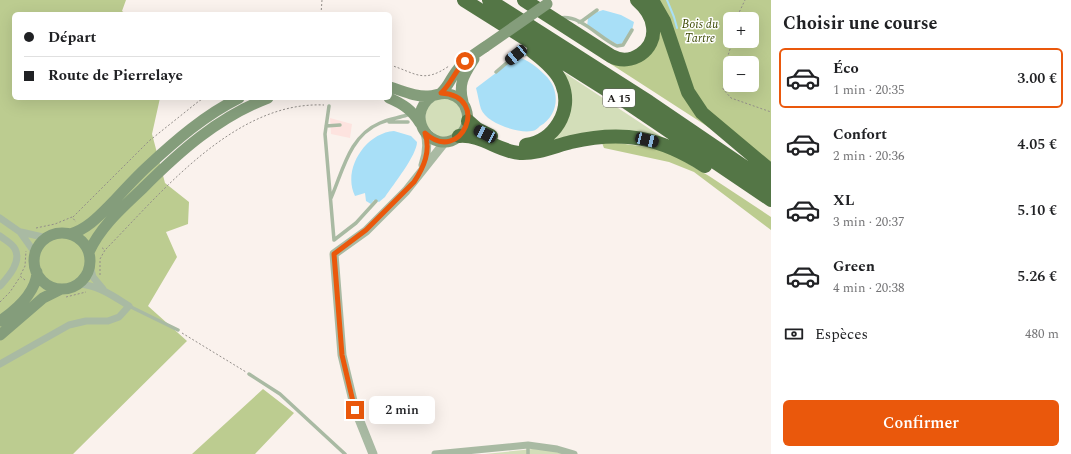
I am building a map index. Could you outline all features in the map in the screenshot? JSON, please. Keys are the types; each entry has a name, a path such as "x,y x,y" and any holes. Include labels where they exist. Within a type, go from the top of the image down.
{"highway":[{"path":"461,0 465,8 535,54 549,65 557,75 564,92 565,100 563,113 552,133 533,144 510,145 477,129 468,121"},
{"name":"A 15","path":"464,0 632,106 771,200"},
{"name":"A 15","path":"489,0 648,102 771,185"},
{"path":"524,0 616,59 633,59 640,56 652,40 653,26 649,14 637,0"},
{"path":"652,0 664,21 688,92 702,113 771,171"},
{"path":"459,136 473,137 509,151 520,153 538,151 591,137 626,136 647,140 671,147 692,157 771,207"}],"main road":[{"path":"423,128 419,115 424,104 446,89 458,69 465,61 550,2"},
{"path":"392,99 409,108 423,128 434,140 445,142 450,141 463,132 468,121 467,110 460,90 462,81 481,50"},
{"path":"392,88 417,95 448,94 455,96 463,102"},
{"path":"70,234 82,230 95,219 140,173 181,136 216,111 235,100"},
{"path":"89,252 104,228 166,164 194,140 235,113 264,100"},
{"path":"0,335 44,298 63,293 70,288 83,284 90,266 89,252 80,239 70,234 58,233 47,238 40,244 35,253 34,263 37,272 46,284 63,293"},
{"path":"0,321 20,303 33,286 37,272"}],"street":[{"path":"420,173 427,153 427,145 423,128"},
{"path":"373,454 355,410 342,355 334,254 366,230 406,191 445,142"},
{"path":"0,219 30,238 47,238"},
{"path":"0,236 10,243 16,250 16,261 10,274 0,286"},
{"path":"30,238 35,253"},
{"path":"90,266 93,277 106,292"},
{"path":"0,364 69,325 86,321 108,321 119,317 129,306 106,292 83,284"},
{"path":"435,454 528,445 557,449 574,454"}],"lane":[{"path":"579,22 596,10"},
{"path":"553,18 568,17 579,22 613,44 620,46 623,45 632,30"},
{"path":"579,22 588,24"},
{"path":"496,72 519,54 535,54"},
{"path":"329,106 326,126 334,240 356,223 376,201"},
{"path":"331,199 339,173 358,140 370,128 380,123 407,115"},
{"path":"380,123 398,121 408,122"},
{"path":"326,126 340,125"},
{"path":"129,306 178,330"},
{"path":"249,374 280,394 345,454"},
{"path":"528,445 528,454"}],"path":[{"path":"322,0 322,12"},
{"path":"739,12 745,0"},
{"path":"730,48 726,62 723,89 731,98 771,112"},
{"path":"392,66 414,74 426,76 436,74 449,66"},
{"path":"0,302 10,292 26,263 24,244 30,238 33,228 48,226 72,217 149,141 201,100"},
{"path":"93,277 95,276 96,278 100,275 100,259 105,250 174,180 214,146 240,128 278,112 299,107 318,105 329,106"},
{"path":"72,217 82,230"},
{"path":"94,242 105,250"},
{"path":"20,276 33,286"},
{"path":"63,293 86,292 83,284"},
{"path":"178,330 249,374"}],"shaded area":[{"path":"330,118 352,124 350,138 331,134"}],"green space":[{"path":"0,0 126,0 122,11 123,12 12,12 12,100 160,100 152,134 165,183 189,202 188,224 166,232 177,257 148,306 187,341 73,454 0,454"},
{"name":"Bois du Tartre","path":"652,0 771,0 771,171 702,113"},
{"path":"657,20 716,132 600,57 631,63"},
{"path":"563,72 668,141 658,138 523,149 558,133"},
{"path":"443,98 456,101 465,119 454,136 438,137 426,125 426,109 435,100"},
{"path":"602,143 618,143 654,148 672,154 709,176 771,217 771,230 694,172 669,162 604,148"},
{"path":"263,389 294,413 255,454 192,454"},
{"path":"533,449 548,450 565,454 485,454"}],"water":[{"path":"603,10 621,15 634,22 632,30 620,46 587,27 588,18"},
{"path":"517,57 539,69 554,88 556,102 551,116 533,131 519,131 511,129 489,119 481,109 476,88"},
{"path":"394,131 411,136 417,142 416,148 399,178 385,197 379,202 374,200 371,204 366,201 365,193 355,196 352,186 354,165 359,154 374,138 383,133"}],"waterway":[{"path":"667,0 677,28"}],"route":[{"path":"355,410 342,355 334,254 366,230 414,182 420,173 427,153 425,133 434,140 445,142 455,139 463,132 468,121 467,110 461,100 455,96 441,93 446,89 453,76 465,61"}]}
